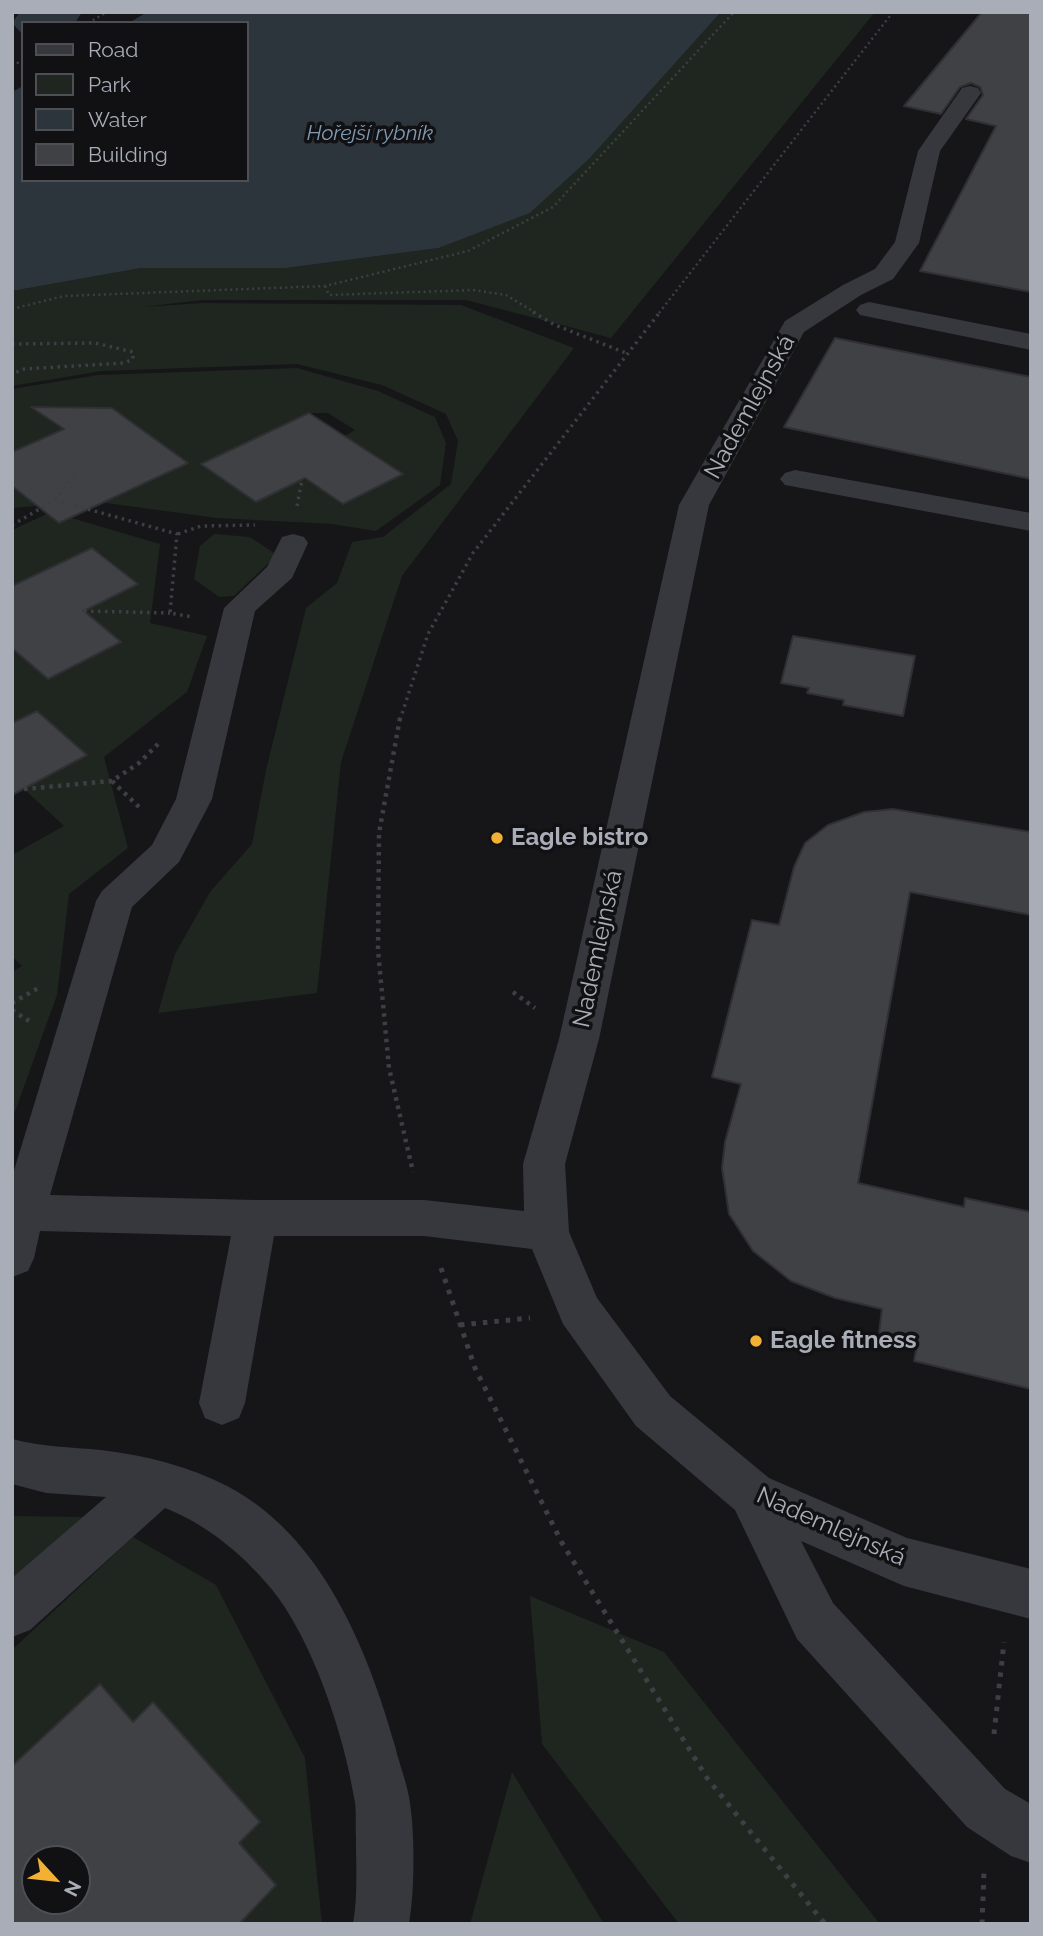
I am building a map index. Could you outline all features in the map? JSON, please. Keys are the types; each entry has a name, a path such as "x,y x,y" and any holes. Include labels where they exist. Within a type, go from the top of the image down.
{"street":[{"name":"Nademlejnská","path":"970,93 929,151 907,243 884,274 852,290 794,327 694,505 579,1039 544,1164 547,1232 579,1310 653,1411 752,1494 904,1562 1031,1594"},
{"path":"869,310 1031,342"},
{"path":"795,479 1031,522"},
{"path":"12,1258 18,1212 115,901 166,853 194,799 240,608 281,571 293,543"},
{"path":"18,1212 178,1217 424,1219 547,1232"},
{"path":"222,1403 256,1218"},
{"path":"12,1461 46,1470 101,1473 158,1482 211,1503 251,1532 289,1570 323,1626 355,1695 382,1798 385,1900 382,1924"},
{"path":"12,1612 158,1482"},
{"path":"752,1494 815,1621 986,1808 1031,1836"}],"path":[{"path":"91,21 107,12"},
{"path":"12,309 64,296 325,286 468,251 553,208 734,12"},
{"path":"825,1924 707,1778 562,1543 475,1368 424,1219 389,1068 378,950 379,833 401,713 428,634 473,552 893,12"},
{"path":"325,286 329,295 473,290 506,295 555,325 626,353"},
{"path":"12,344 95,343 134,352 133,359 124,363 24,369 12,374"},
{"path":"12,525 55,500 75,475"},
{"path":"55,500 177,534 201,526 260,525 293,543"},
{"path":"170,613 177,534"},
{"path":"84,611 170,613 236,624"},
{"path":"24,789 112,781"},
{"path":"460,1325 579,1310"}],"green space":[{"path":"721,12 875,12 611,338 466,300 202,300 142,307 204,303 461,305 574,348 402,576 341,762 317,993 158,1013 175,954 210,892 252,844 266,770 306,608 337,583 352,542 383,537 451,484 458,441 446,414 382,385 297,364 102,371 12,386 12,291 141,268 286,268 439,248 530,213 589,159"},
{"path":"297,368 378,391 435,417 446,443 440,485 376,531 332,524 217,518 91,501 12,508 12,486 80,474 113,499 168,473 171,464 56,423 64,429 12,452 12,389 98,375","holes":["309,413 328,413 355,430 345,436 396,470 395,478 343,504 307,480 256,502 216,474 276,429"]},
{"path":"51,512 160,544 150,623 207,636 187,692 104,757 128,848 69,894 57,995 12,1120 12,972 22,966 12,956 12,855 64,826 24,789 86,755 43,716 27,716 12,723 12,648 42,674 58,674 120,642 84,611 138,583 99,552 84,552 12,586 12,530"},
{"path":"214,534 250,537 277,555 234,596 219,597 194,579 200,546"},
{"path":"12,1516 83,1517 12,1589"},
{"path":"133,1537 216,1585 305,1758 322,1924 239,1924 276,1885 239,1843 153,1703 133,1722 100,1684 12,1766 12,1650"},
{"path":"530,1596 664,1652 880,1924 679,1924 542,1744"},
{"path":"512,1772 604,1924 470,1924"}],"water":[{"name":"Hořejší rybník","path":"147,12 721,12 589,159 530,213 439,248 286,268 141,268 12,291 12,92 21,87 21,182 248,182 248,21 132,21"}],"building":[{"path":"982,12 1031,12 1031,292 920,271 996,126 966,119 983,95 980,87 971,83 960,87 941,114 904,106"},
{"path":"835,338 1031,377 1031,479 784,427"},
{"path":"31,407 112,408 188,463 59,523 12,486 12,452 64,429"},
{"path":"309,413 403,474 343,504 305,478 256,502 201,464"},
{"path":"92,548 138,584 84,611 121,642 48,679 12,648 12,586"},
{"path":"793,636 915,656 903,716 843,705 844,700 807,693 809,688 781,683"},
{"path":"37,711 87,755 12,795 12,723"},
{"path":"893,809 1031,832 1031,915 910,892 858,1183 964,1207 965,1198 1031,1212 1031,1389 914,1361 916,1350 878,1341 882,1309 835,1298 791,1281 753,1251 729,1214 722,1168 725,1142 741,1084 712,1077 752,920 779,925 794,867 805,843 828,825 864,812"},
{"path":"100,1684 133,1722 153,1702 260,1822 239,1843 276,1885 239,1924 12,1924 12,1766"}],"waterway":[{"path":"41,21 57,12"}],"place":[{"name":"Eagle bistro","path":"497,838"},
{"name":"Eagle fitness","path":"756,1341"}]}
